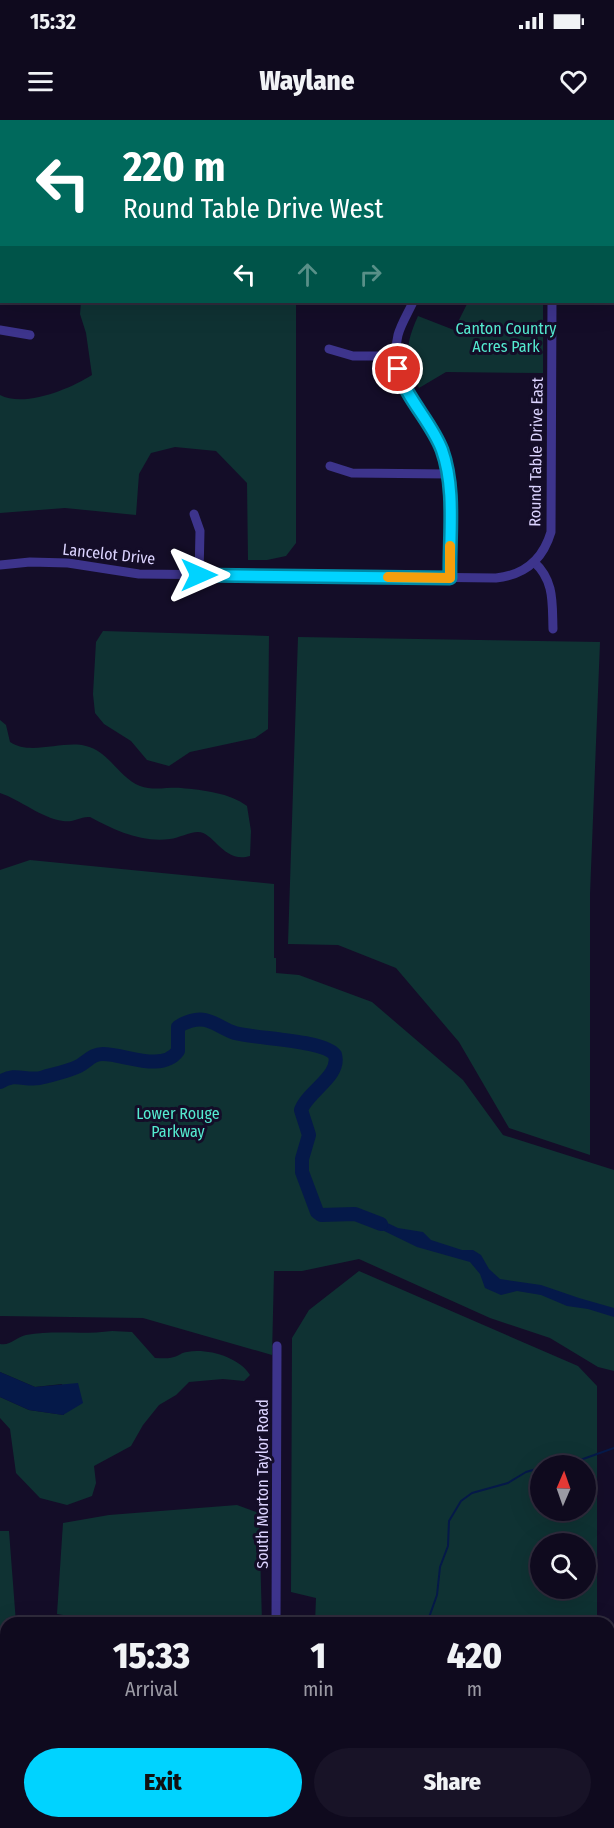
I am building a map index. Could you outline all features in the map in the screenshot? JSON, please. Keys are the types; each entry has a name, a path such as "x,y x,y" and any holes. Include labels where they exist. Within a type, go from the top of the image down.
{"street":[{"path":"413,303 399,334 396,356 403,383 436,438 448,474 450,578"},
{"name":"Round Table Drive East","path":"534,562 548,543 552,521 552,303"},
{"path":"0,330 30,335"},
{"path":"329,349 353,356 396,356"},
{"path":"330,466 352,473 448,474"},
{"path":"194,514 200,531 199,575"},
{"name":"Lancelot Drive","path":"0,565 30,562 68,563 139,574 450,578 505,577 520,572 534,562"},
{"path":"534,562 545,574 551,586 553,629"},
{"name":"South Morton Taylor Road","path":"276,1617 277,1346"}],"green space":[{"path":"81,303 296,303 296,543 286,556 267,560 248,560 247,483 216,451 175,447 151,453 139,474 136,515 65,508 0,513 0,395 21,399 34,398 60,391 92,375 86,333 80,314"},
{"name":"Canton Country Acres Park","path":"468,303 543,303 543,373 446,372 419,388 411,369 408,352 418,316 454,330"},
{"path":"103,631 269,636 268,729 255,738 190,752 169,766 147,760 131,741 104,724 95,713 93,694 96,642"},
{"path":"298,637 600,642 590,894 590,1155 509,1128 459,1042 396,968 338,945 288,944"},
{"path":"0,720 6,725 10,742 18,746 37,748 86,746 101,753 126,777 140,786 207,791 240,802 247,806 251,831 250,856 233,856 204,833 191,833 170,839 149,839 118,831 90,817 67,821 55,819 0,793"},
{"name":"Lower Rouge Parkway","path":"30,860 274,884 276,973 299,975 372,1002 463,1080 503,1135 614,1170 614,1371 598,1367 550,1338 490,1318 359,1259 302,1271 274,1271 272,1355 143,1318 0,1316 0,870"},
{"path":"359,1271 578,1366 597,1386 597,1617 315,1617 316,1598 291,1592 292,1338 309,1310"},
{"path":"132,1332 155,1358 172,1358 184,1353 204,1351 231,1359 250,1375 244,1381 223,1379 189,1382 176,1395 159,1405 143,1425 131,1446 94,1466 96,1483 92,1496 67,1505 40,1498 16,1473 10,1429 0,1418 0,1397 29,1410 64,1415 62,1384 35,1387 0,1372 0,1344 7,1344 22,1336 36,1334"},
{"path":"237,1505 259,1513 262,1617 75,1617 57,1614 63,1523 109,1515"},
{"path":"0,1531 9,1531 16,1617 0,1617"}],"water":[{"path":"366,1217 377,1218 398,1228 423,1232 431,1240 462,1250 473,1250 481,1255 489,1269 500,1279 541,1285 614,1308 614,1317 588,1309 567,1306 541,1295 517,1291 501,1295 485,1288 480,1274 470,1262 417,1247 380,1229"},
{"path":"0,1372 35,1387 78,1383 83,1403 63,1415 29,1410 0,1397"}],"waterway":[{"path":"0,1082 12,1077 32,1079 62,1072 79,1066 99,1054 143,1061 163,1061 178,1051 178,1027 198,1020 209,1021 235,1033 318,1046 335,1055 336,1063 329,1077 310,1096 301,1110 309,1135 302,1159 302,1172 317,1212 321,1215 355,1214 381,1224"},
{"path":"594,1455 614,1448"},
{"path":"429,1617 437,1595 440,1567 448,1546 449,1521 461,1501 472,1493 508,1483 530,1471"}],"slow traffic":[{"path":"388,577 450,578 450,546"}],"route":[{"path":"199,575 450,578 448,474 436,438 408,393 398,369"}]}
